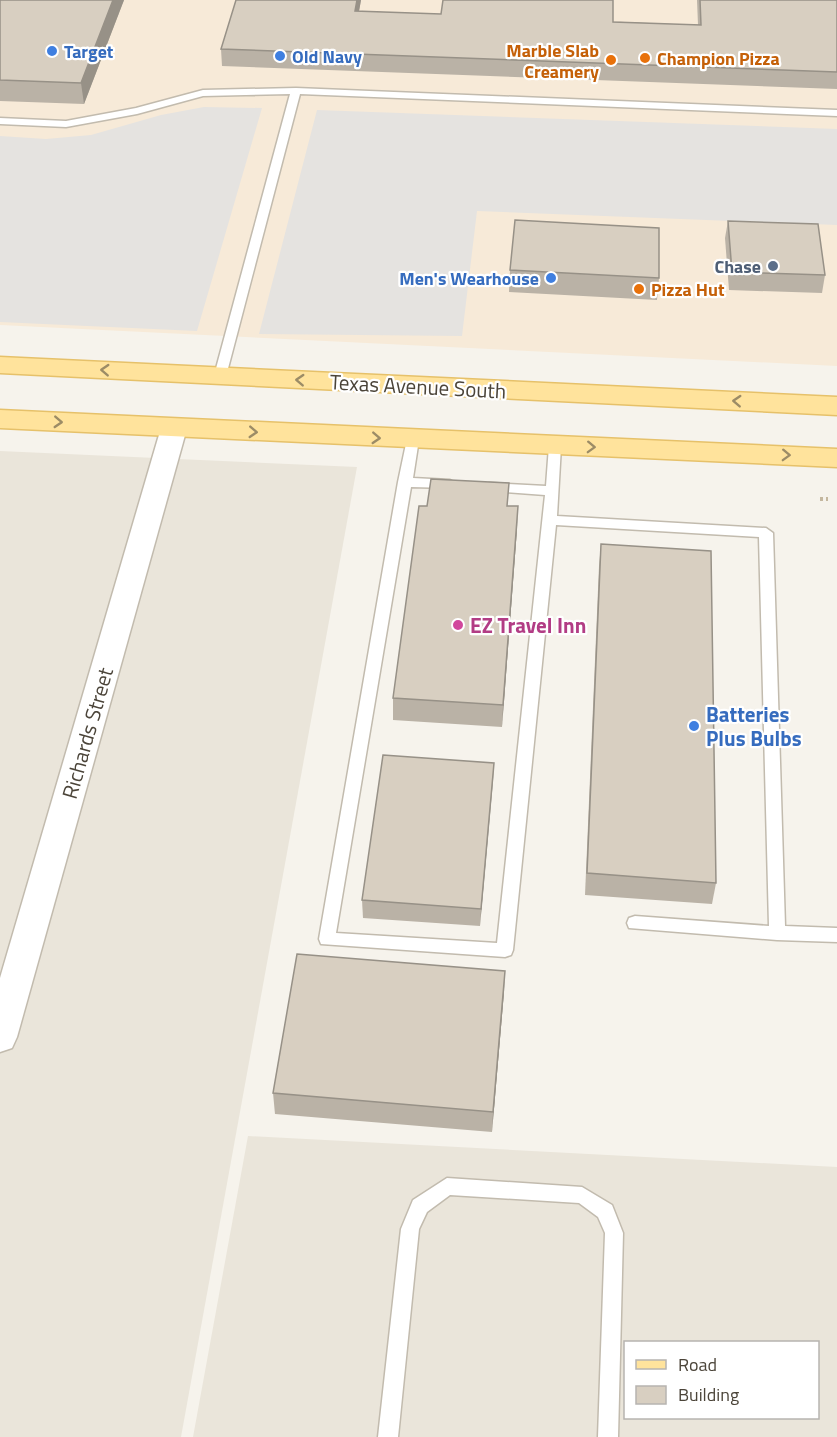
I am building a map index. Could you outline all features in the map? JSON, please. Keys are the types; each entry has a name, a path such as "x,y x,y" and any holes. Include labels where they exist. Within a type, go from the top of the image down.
{"main road":[{"name":"Texas Avenue South","path":"0,365 837,406"},
{"path":"0,419 837,458"}],"street":[{"name":"Richards Street","path":"0,1037 174,428"}],"lane":[{"path":"0,121 66,124 137,111 203,93 296,91 837,113"},
{"path":"220,376 296,91"},
{"path":"413,439 327,939 505,950 550,520 555,446"},
{"path":"405,482 552,491"},
{"path":"550,520 766,533 777,933"},
{"path":"634,923 837,935"},
{"path":"388,1437 410,1229 420,1206 447,1186 582,1195 605,1211 614,1233 608,1437"}],"path":[{"path":"820,499 828,499"}],"shaded area":[{"path":"0,0 837,0 837,366 0,325"},
{"path":"204,107 262,108 197,331 0,322 0,136 46,139 91,135 161,115"},
{"path":"317,110 837,129 837,225 477,211 462,336 259,334"},
{"path":"0,451 357,467 181,1437 0,1437"},
{"path":"248,1136 837,1167 837,1437 193,1437"}],"building":[{"name":"Target","path":"0,0 113,0 81,83 0,80"},
{"path":"236,0 357,0 355,11 441,14 443,0 613,0 613,22 701,25 700,0 837,0 837,72 221,49"},
{"path":"515,220 659,228 659,278 510,270"},
{"name":"Chase","path":"728,221 818,224 825,275 732,272"},
{"name":"EZ Travel Inn","path":"431,479 509,483 507,506 518,506 503,705 393,698 419,506 427,506"},
{"path":"601,544 711,551 716,883 587,873"},
{"path":"383,755 494,763 481,909 362,900"},
{"path":"297,954 505,971 493,1112 273,1093"}],"place":[{"name":"Target","path":"52,51"},
{"name":"Old Navy","path":"280,56"},
{"name":"Champion Pizza","path":"645,58"},
{"name":"Marble Slab Creamery","path":"611,60"},
{"name":"Chase","path":"773,266"},
{"name":"Men's Wearhouse","path":"551,278"},
{"name":"Pizza Hut","path":"639,289"},
{"name":"EZ Travel Inn","path":"458,625"},
{"name":"Batteries Plus Bulbs","path":"694,726"}]}
